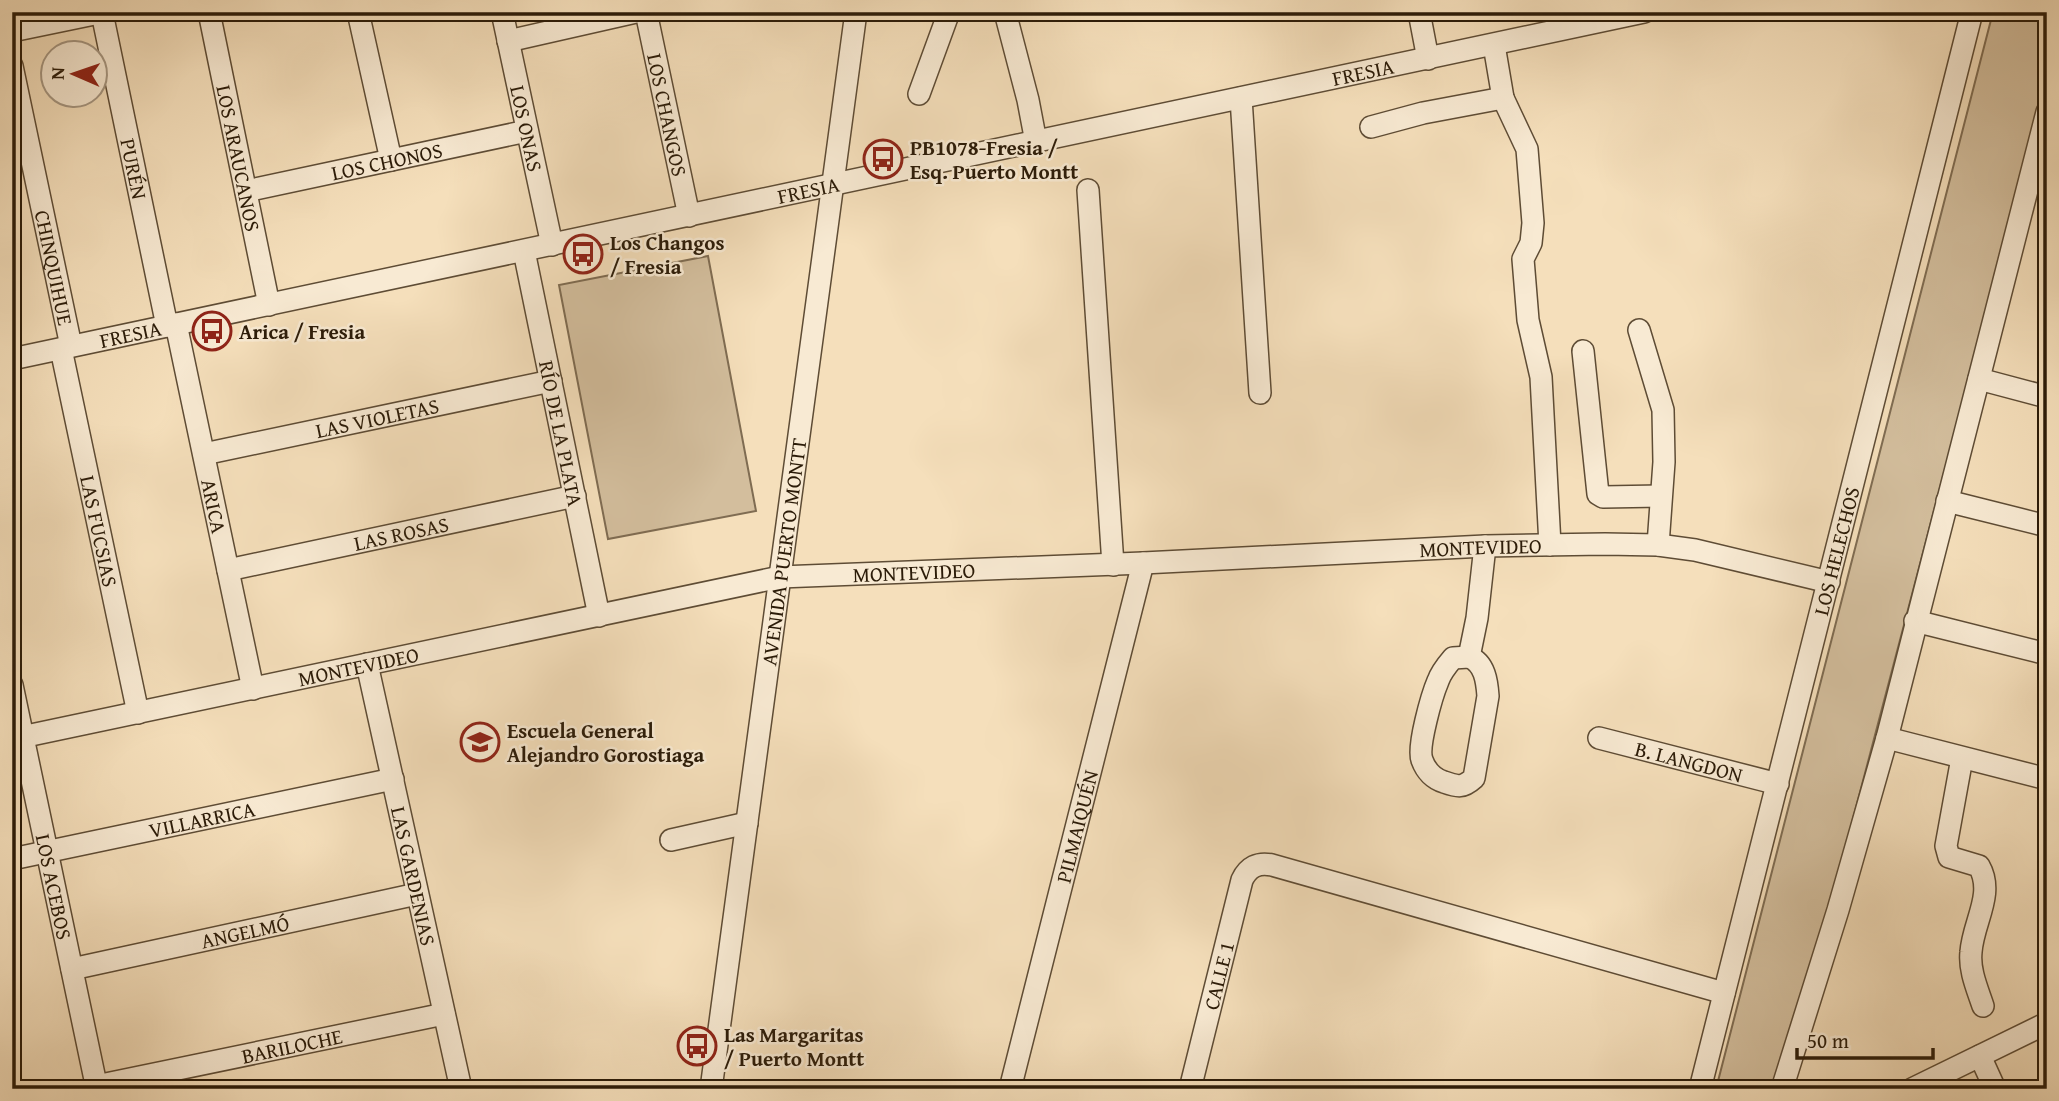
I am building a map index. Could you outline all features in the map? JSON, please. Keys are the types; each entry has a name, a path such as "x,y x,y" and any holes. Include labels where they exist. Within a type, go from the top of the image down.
{"street":[{"path":"12,31 103,12"},
{"name":"PURÉN","path":"103,12 172,325"},
{"name":"LOS ARAUCANOS","path":"209,12 269,304"},
{"path":"358,12 391,160"},
{"name":"LOS ONAS","path":"502,12 552,245"},
{"path":"508,40 636,12"},
{"name":"LOS CHANGOS","path":"646,12 689,216"},
{"name":"AVENIDA PUERTO MONTT","path":"711,1089 856,12"},
{"path":"919,94 949,12"},
{"path":"1005,12 1036,142"},
{"path":"1419,12 1428,59"},
{"name":"FRESIA","path":"12,359 1644,12"},
{"name":"LOS HELECHOS","path":"1700,1089 1972,12"},
{"path":"1494,45 1503,98 1527,149 1533,223 1531,243 1523,259 1528,320 1541,377 1550,545"},
{"name":"CHINQUIHUE","path":"12,66 66,348"},
{"path":"1241,98 1260,393"},
{"path":"1371,127 1423,113 1503,98"},
{"path":"1782,1089 1838,910 1886,738 2047,113"},
{"name":"LOS CHONOS","path":"246,191 527,131"},
{"path":"1088,190 1113,565"},
{"name":"RÍO DE LA PLATA","path":"524,251 600,616"},
{"name":"ARICA","path":"172,325 204,454 253,688"},
{"path":"1639,330 1663,410 1664,462 1658,545"},
{"name":"LAS FUCSIAS","path":"66,348 138,713"},
{"path":"1583,351 1598,494 1603,497 1661,496"},
{"path":"1979,379 2047,397"},
{"name":"LAS VIOLETAS","path":"204,454 551,381"},
{"name":"LAS ROSAS","path":"228,570 575,496"},
{"path":"1947,501 2047,526"},
{"name":"MONTEVIDEO","path":"18,738 780,577 1143,564 1485,546 1658,545 1716,554 1829,582"},
{"path":"1469,657 1477,618 1485,546"},
{"name":"PILMAIQUÉN","path":"1010,1089 1143,564"},
{"path":"1915,621 2047,654"},
{"path":"1469,657 1475,659 1483,671 1488,683 1488,696 1474,778 1466,786 1457,787 1438,780 1429,772 1420,758 1421,747 1438,680 1444,667 1453,658 1469,657"},
{"name":"LAS GARDENIAS","path":"368,664 461,1089"},
{"name":"LOS ACEBOS","path":"12,685 18,738 47,852 97,1088"},
{"name":"B. LANGDON","path":"1599,738 1777,784"},
{"path":"1886,738 2047,779"},
{"path":"1962,758 1946,846 1950,857 1979,866 1985,877 1984,901 1971,947 1970,963 1983,1006"},
{"name":"VILLARRICA","path":"12,859 393,779"},
{"path":"671,840 747,823"},
{"name":"CALLE 1","path":"1190,1089 1242,880 1254,866 1272,865 1724,993"},
{"name":"ANGELMÓ","path":"72,969 417,894"},
{"name":"BARILOCHE","path":"97,1088 444,1014"},
{"path":"1912,1089 2047,1023"},
{"path":"1980,1056 1996,1089"}],"shaded area":[{"path":"1993,12 2047,12 2047,81 1803,1009 1775,1089 1716,1089"},
{"path":"708,256 756,511 608,539 559,285"}],"place":[{"name":"PB1078-Fresia / Esq. Puerto Montt","path":"883,159"},
{"name":"Los Changos / Fresia","path":"583,254"},
{"name":"Arica / Fresia","path":"212,331"},
{"name":"Escuela General Alejandro Gorostiaga","path":"480,742"},
{"name":"Las Margaritas / Puerto Montt","path":"697,1046"}]}
